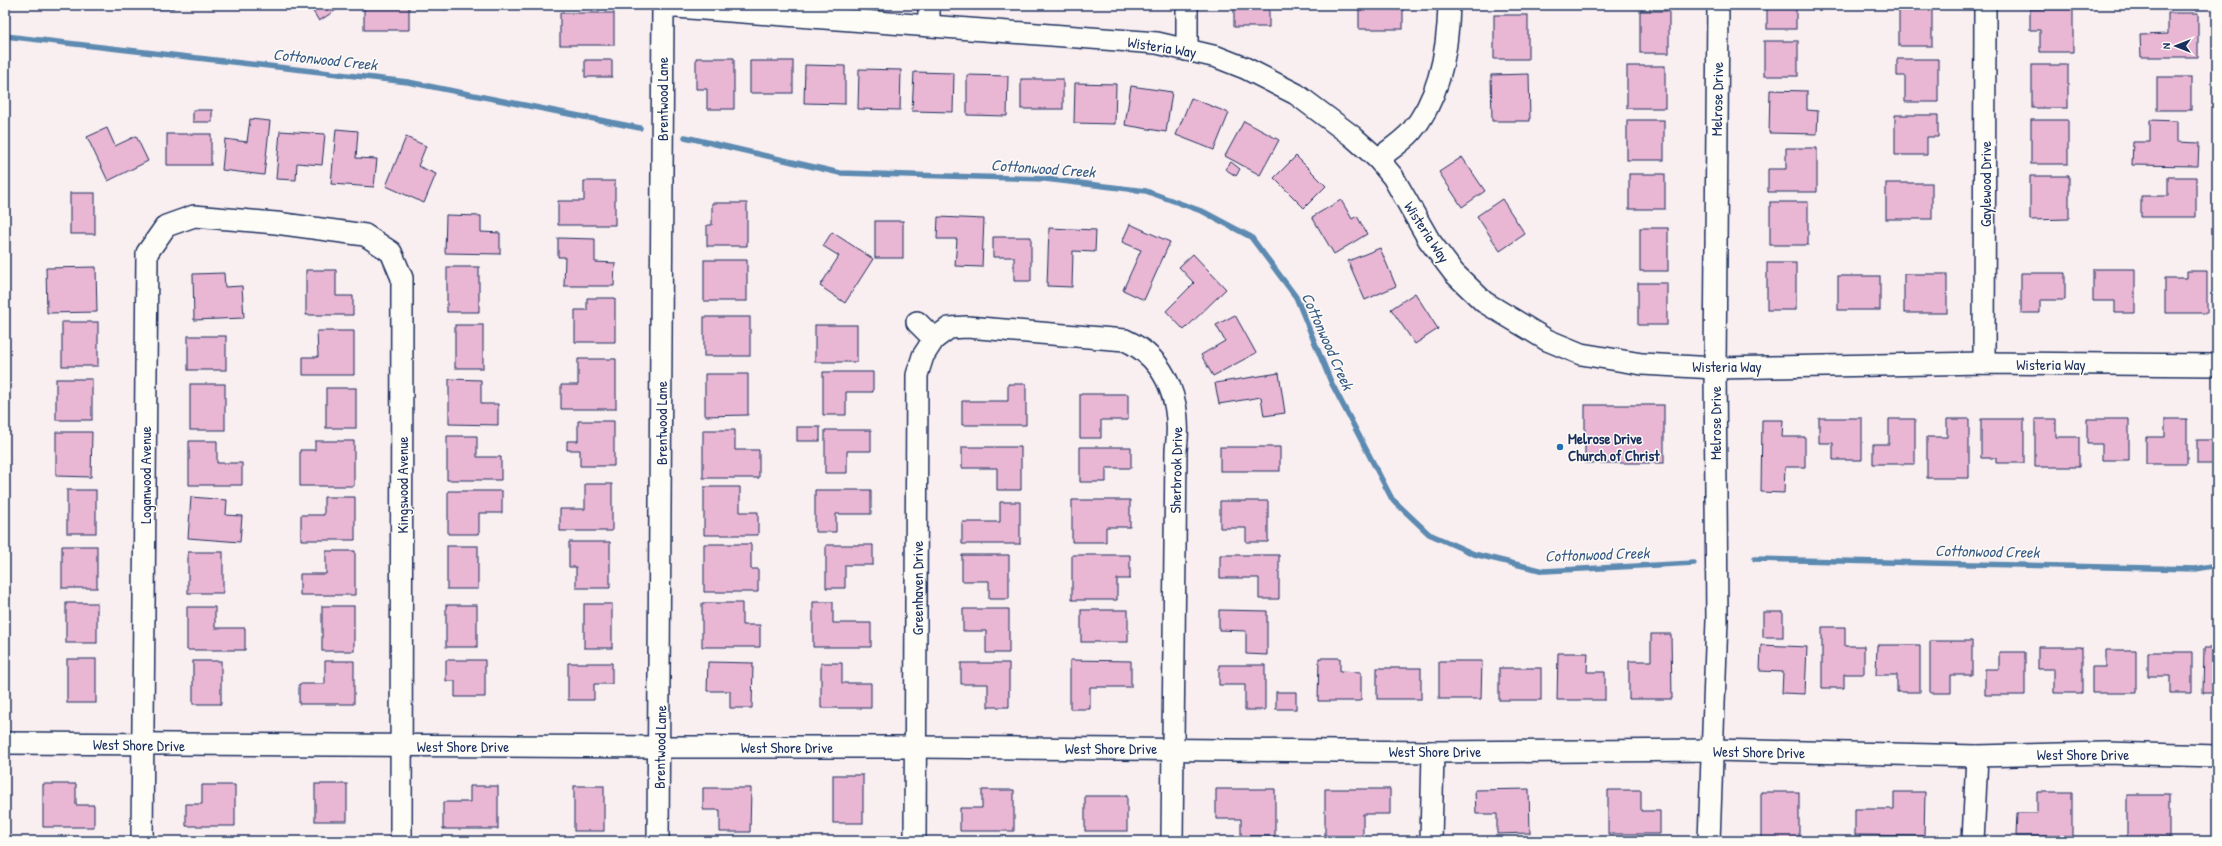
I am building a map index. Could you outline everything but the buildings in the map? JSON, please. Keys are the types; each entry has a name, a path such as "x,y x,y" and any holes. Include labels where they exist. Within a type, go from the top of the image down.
{"street":[{"name":"Wisteria Way","path":"663,5 929,15 1157,43 1217,57 1245,68 1296,94 1352,136 1378,160 1393,177 1429,240 1454,273 1484,302 1547,340 1581,354 1642,364 1715,368 1984,363 2217,365"},
{"name":"Brentwood Lane","path":"658,841 660,747 663,5"},
{"path":"1187,5 1187,50"},
{"path":"1378,160 1411,132 1429,103 1441,72 1448,30 1449,5"},
{"name":"Melrose Drive","path":"1709,841 1717,620 1715,368 1718,5"},
{"name":"Gaylewood Drive","path":"1984,363 1985,5"},
{"name":"Loganwood Avenue","path":"142,841 147,253 166,226 194,216 276,222"},
{"name":"Kingswood Avenue","path":"276,222 365,235 391,252 402,278 401,841"},
{"path":"917,322 934,339"},
{"name":"Sherbrook Drive","path":"934,339 949,328 967,327 1125,340 1139,347 1154,360 1164,375 1176,409 1178,434 1176,450 1172,841"},
{"name":"Greenhaven Drive","path":"915,841 917,747 918,375 923,356 934,339"},
{"name":"West Shore Drive","path":"5,743 143,745 917,747 1433,752 1713,750 1977,756 2106,753 2217,756"},
{"path":"1431,841 1433,752"},
{"path":"1973,841 1977,756"}],"waterway":[{"name":"Cottonwood Creek","path":"5,36 408,82 640,128"},
{"name":"Cottonwood Creek","path":"685,137 840,173 1045,179 1146,191 1204,212 1251,237 1296,297 1331,382 1392,499 1429,534 1474,554 1544,571 1694,563"},
{"name":"Cottonwood Creek","path":"1755,559 2196,569 2217,565"}],"place":[{"name":"Melrose Drive Church of Christ","path":"1560,447"}]}
